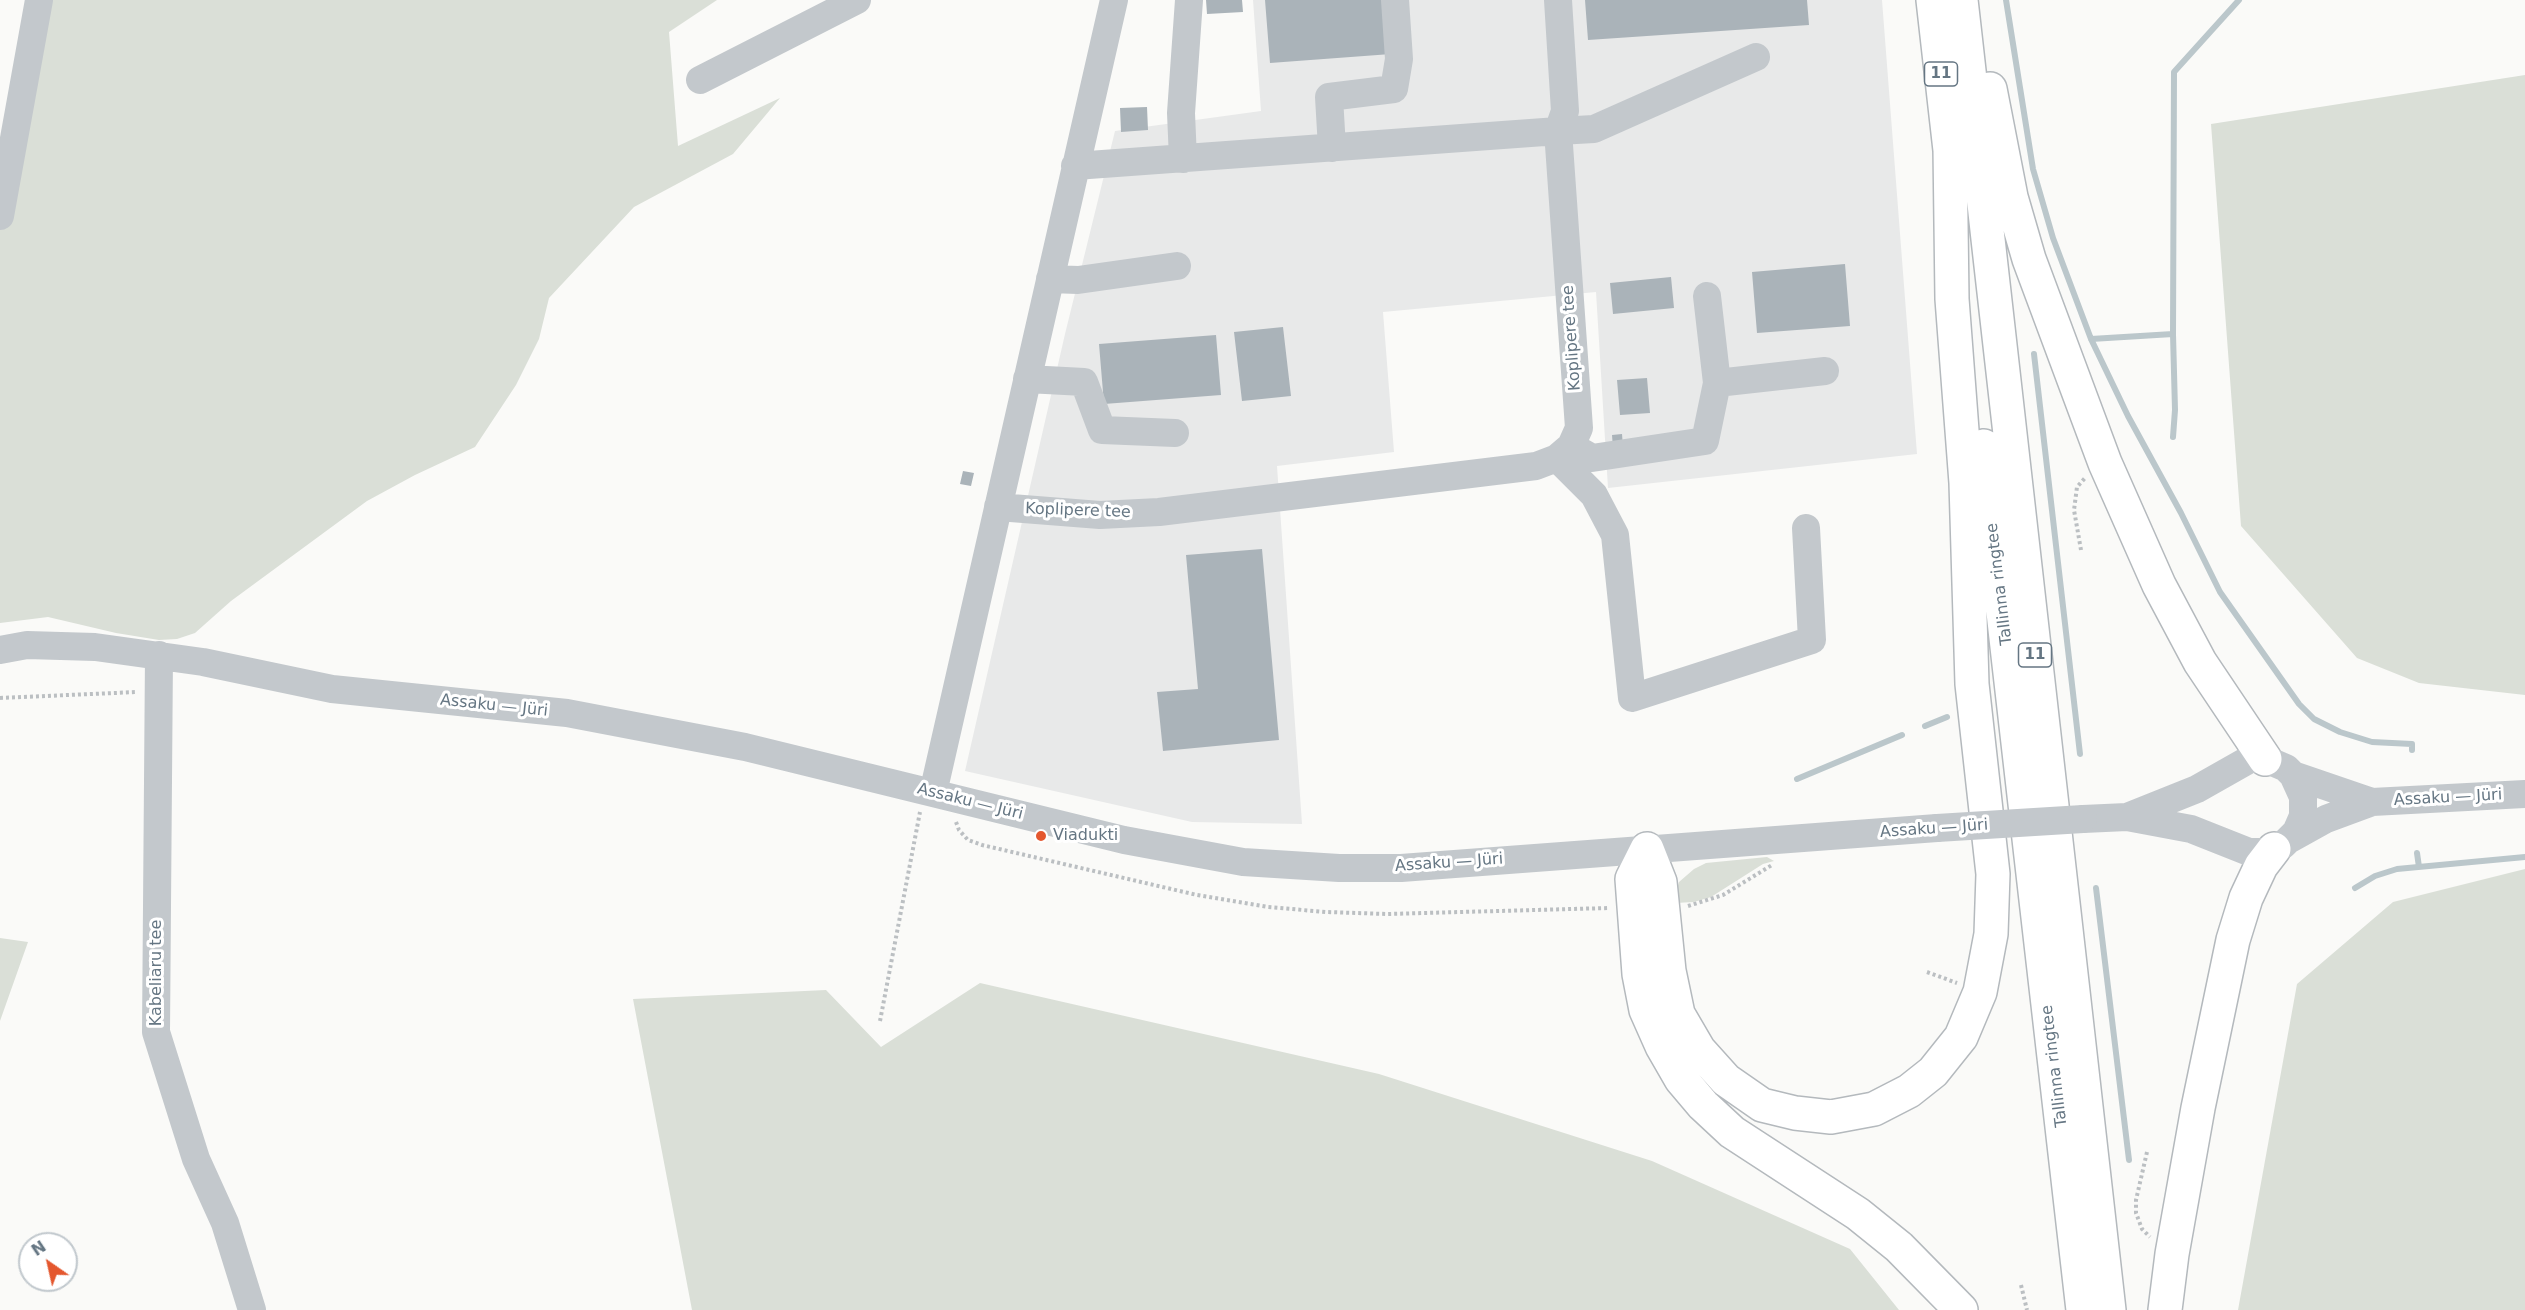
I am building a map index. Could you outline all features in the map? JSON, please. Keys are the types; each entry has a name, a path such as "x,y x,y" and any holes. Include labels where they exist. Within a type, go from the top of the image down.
{"highway":[{"name":"Tallinna ringtee","path":"1933,0 2083,1310"},
{"name":"Tallinna ringtee","path":"1960,0 2109,1310"},
{"path":"1977,0 1985,63 2011,197 2029,259 2105,463 2159,585 2200,662 2279,767"},
{"path":"1647,849 1660,882 1669,971 1678,1014 1699,1050 1726,1080 1762,1105 1795,1113 1831,1117 1874,1109 1909,1091 1933,1072 1961,1037 1980,992 1987,957 1991,934 1993,874 1971,684 1966,483 1952,299 1950,148"},
{"path":"2165,1310 2172,1254 2198,1108 2233,940 2246,898 2262,866 2282,844"},
{"path":"1647,849 1632,879 1639,974 1646,1010 1662,1046 1681,1079 1703,1105 1732,1132 1858,1214 1899,1247 1961,1310"}],"street":[{"path":"0,216 39,0"},
{"path":"700,81 856,0"},
{"path":"937,794 998,507 1114,0"},
{"path":"1183,159 1181,113 1189,0"},
{"path":"1332,148 1329,98 1394,89 1399,58 1395,0"},
{"name":"Koplipere tee","path":"998,507 1100,515 1159,512 1536,466 1564,452 1579,428 1558,130 1565,111 1558,0"},
{"path":"1075,166 1594,129 1756,57"},
{"path":"1050,279 1078,280 1177,266"},
{"path":"1564,452 1592,458 1705,441 1717,383 1707,296"},
{"path":"1717,383 1825,371"},
{"path":"1027,379 1084,382 1102,430 1174,433"},
{"path":"1564,452 1594,495 1615,535 1632,698 1812,640 1806,528"},
{"name":"Assaku — Jüri","path":"0,650 27,645 95,646 203,662 332,689 567,713 745,747 1124,840 1255,862 1339,868 1401,868 1937,828 2127,817 2191,829 2249,852 2282,844"},
{"name":"Kabeliaru tee","path":"159,655 156,1032 196,1159 225,1223 252,1310"},
{"name":"Assaku — Jüri","path":"2127,817 2197,789 2250,759 2279,767"},
{"path":"2279,767 2372,802"},
{"path":"2279,767 2301,788 2304,807 2300,825 2282,844"},
{"name":"Assaku — Jüri","path":"2372,802 2525,794"},
{"path":"2282,844 2326,819 2372,802"}],"path":[{"path":"2081,550 2074,510 2077,487 2090,472 2105,463"},
{"path":"0,698 159,692"},
{"path":"937,794 954,814 959,830 968,840 1010,852 1197,895 1268,907 1326,912 1387,914 1588,909"},
{"path":"880,1022 937,794"},
{"path":"1683,906 1714,898"},
{"path":"2147,1152 2136,1200 2136,1213 2142,1229 2154,1242 2172,1254"},
{"path":"2021,1285 2026,1310"}],"shaded area":[{"path":"39,0 717,0 669,32 678,146 780,98 733,154 634,207 549,298 539,339 516,385 475,447 367,501 231,601 195,633 177,639 159,640 116,633 48,617 0,623 0,216"},
{"path":"1253,0 1882,0 1917,454 1608,488 1596,292 1383,312 1394,452 1277,466 1302,824 1192,822 965,771 1065,334 1115,131 1261,111"},
{"path":"2525,75 2525,695 2419,683 2357,658 2241,526 2211,124"},
{"path":"1767,857 1774,861 1763,864 1711,897 1694,902 1675,903 1679,882 1694,869 1706,863"},
{"path":"2525,869 2525,1310 2238,1310 2297,984 2393,902"},
{"path":"0,938 28,942 0,1021"},
{"path":"980,983 1379,1074 1652,1161 1850,1249 1899,1310 692,1310 633,999 826,990 881,1047"}],"building":[{"path":"1206,0 1242,0 1243,12 1207,14"},
{"path":"1265,0 1387,0 1391,54 1270,63"},
{"path":"1585,0 1807,0 1809,25 1588,40"},
{"path":"1147,107 1148,130 1121,132 1120,108"},
{"path":"1845,264 1850,326 1757,333 1752,272"},
{"path":"1671,277 1674,308 1613,314 1610,283"},
{"path":"1283,327 1291,396 1242,401 1234,332"},
{"path":"1216,335 1221,395 1104,404 1099,344"},
{"path":"1647,378 1650,413 1620,415 1617,380"},
{"path":"1622,434 1623,447 1613,448 1612,435"},
{"path":"963,471 974,473 971,486 960,484"},
{"path":"1262,549 1279,740 1163,751 1157,692 1198,689 1186,555"}],"waterway":[{"path":"2006,0 2033,169 2053,238 2091,339 2128,416 2181,513 2220,592 2299,704 2314,719 2340,732 2372,742 2412,744 2412,750"},
{"path":"2091,339 2173,334 2174,72 2239,0"},
{"path":"2173,334 2175,410 2173,437"},
{"path":"2034,354 2080,754"},
{"path":"1925,726 1947,717"},
{"path":"1797,779 1902,735"},
{"path":"2417,853 2419,867"},
{"path":"2355,888 2375,876 2397,869 2525,857"},
{"path":"2096,888 2129,1160"}],"place":[{"name":"Viadukti","path":"1041,836"}]}
